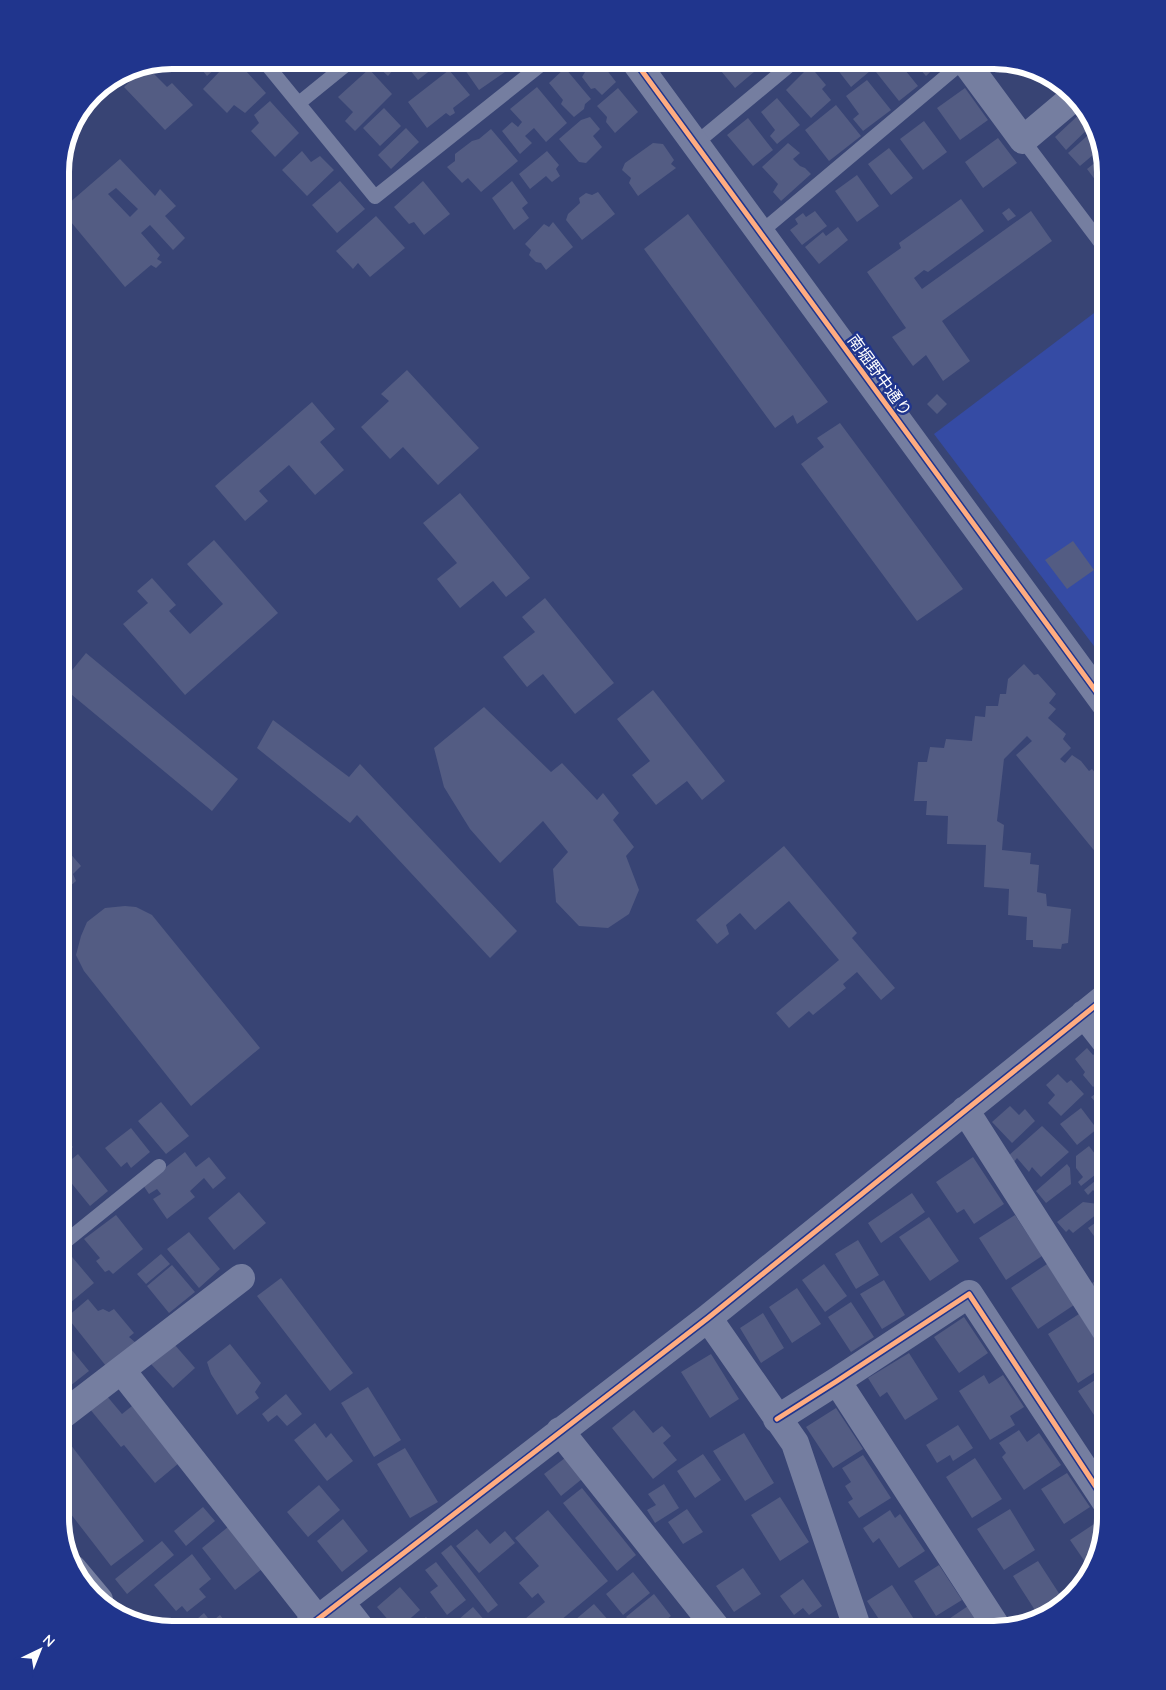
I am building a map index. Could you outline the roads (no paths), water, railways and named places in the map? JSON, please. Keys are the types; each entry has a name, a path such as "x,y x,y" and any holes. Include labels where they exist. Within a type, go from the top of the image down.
{"street":[{"name":"南堀野中通り","path":"641,69 1097,693"},
{"path":"970,69 1023,140 1069,101"},
{"path":"316,1621 708,1318 1097,1004"},
{"path":"1084,1014 1097,1031"},
{"path":"965,1110 1097,1316"},
{"path":"69,1410 241,1278"},
{"path":"777,1419 969,1294 1097,1488"},
{"path":"708,1318 795,1444 855,1621"},
{"path":"122,1371 308,1621"},
{"path":"837,1381 993,1621"},
{"path":"560,1431 711,1621"},
{"path":"341,1603 355,1621"}],"lane":[{"path":"271,69 375,197 536,69"},
{"path":"299,103 341,69"},
{"path":"695,144 785,69"},
{"path":"760,232 954,69"},
{"path":"1023,140 1097,238"},
{"path":"69,1239 159,1166"}]}
